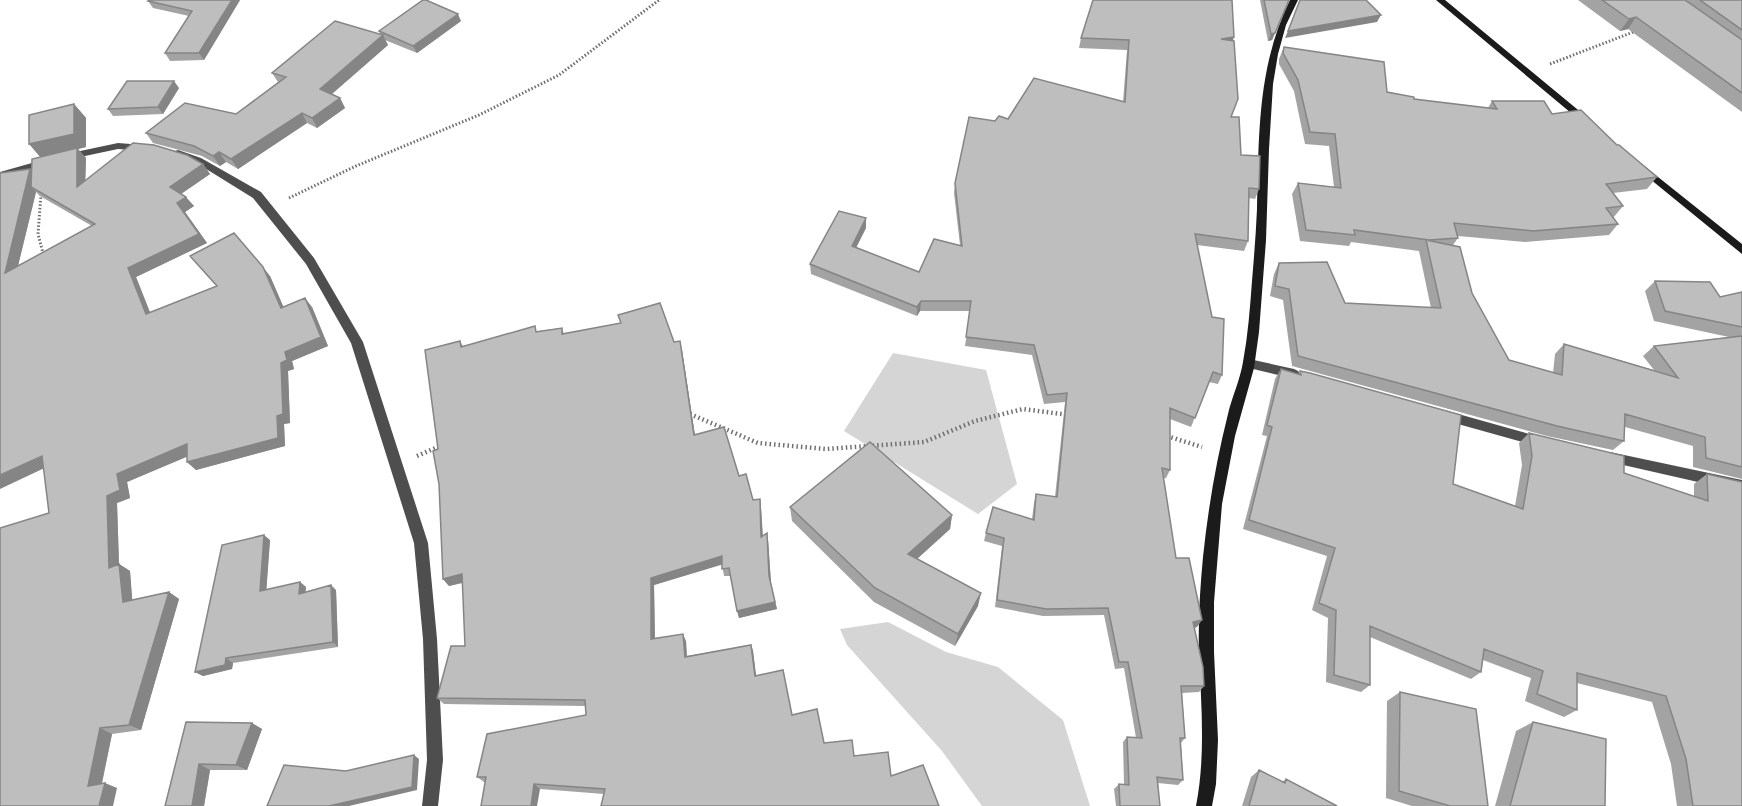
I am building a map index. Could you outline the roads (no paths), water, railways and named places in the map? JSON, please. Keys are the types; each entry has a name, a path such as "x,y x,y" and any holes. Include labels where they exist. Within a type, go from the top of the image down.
{"street":[{"path":"1204,806 1210,778 1212,726 1206,630 1214,515 1226,455 1249,364 1265,134 1274,48 1284,17 1294,0"},
{"path":"1440,0 1599,132"},
{"path":"0,175 118,146 157,148 198,160 257,195 310,261 357,342 421,543 430,639 435,760 430,806"},
{"path":"1635,161 1742,249"},
{"path":"1249,364 1304,376"},
{"path":"1431,412 1558,446"},
{"path":"1592,453 1742,486"}]}
